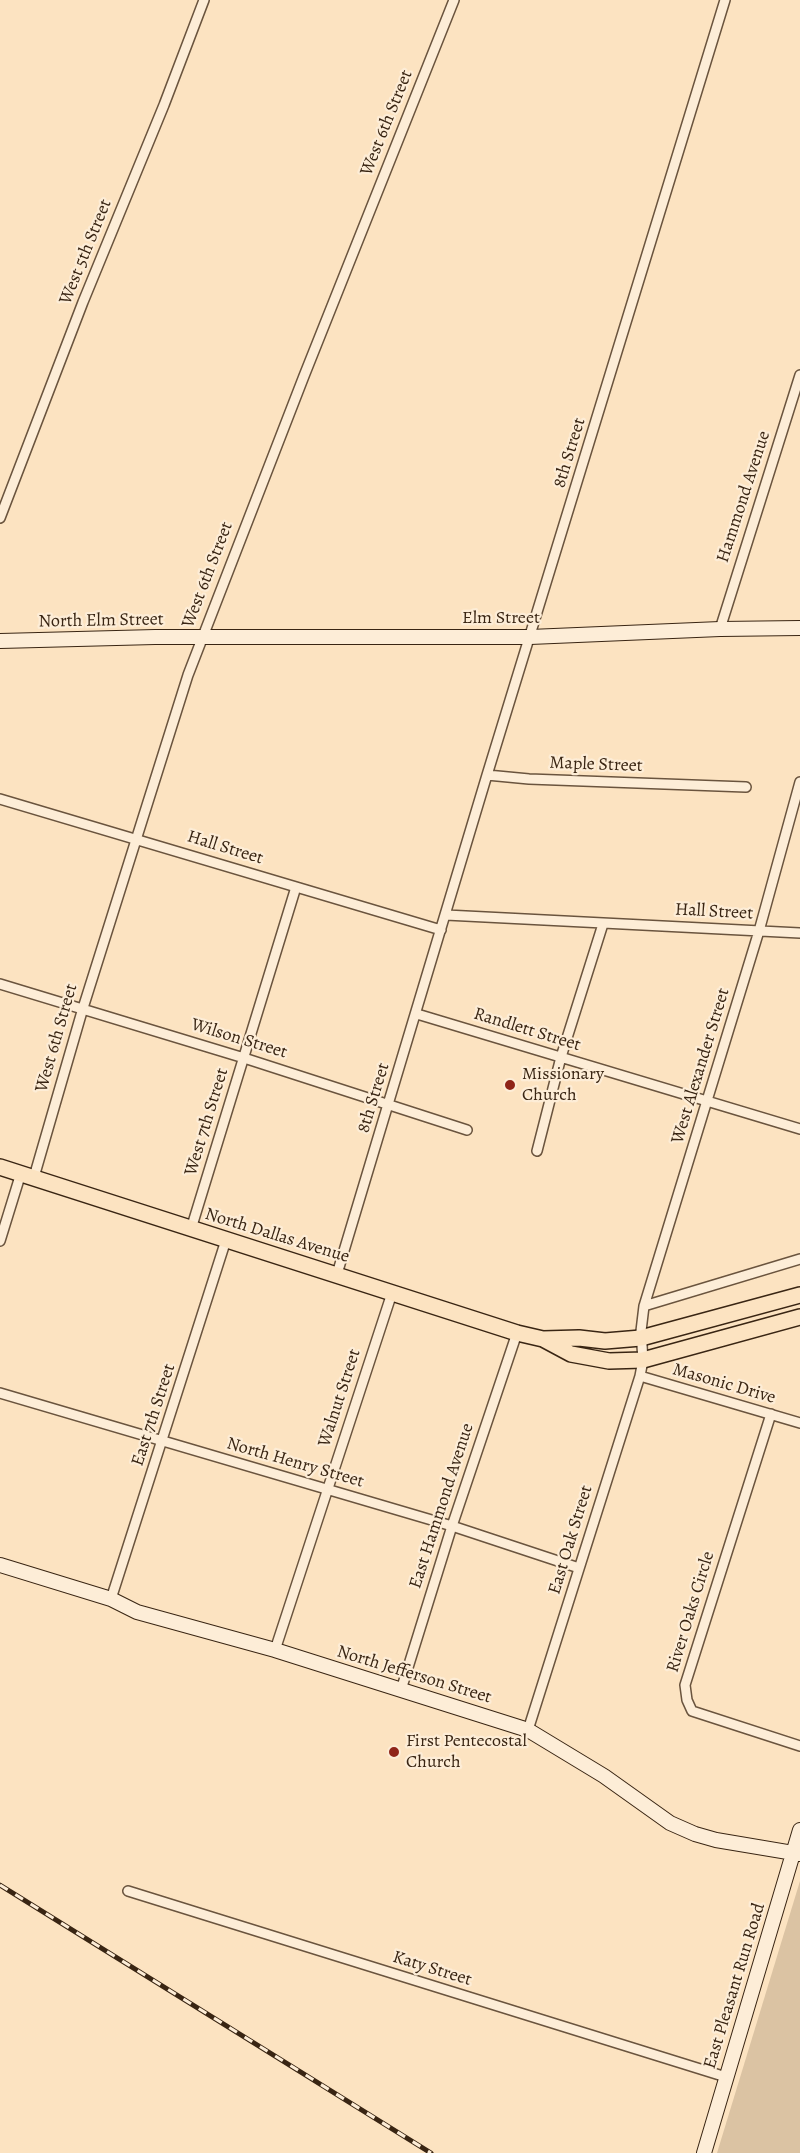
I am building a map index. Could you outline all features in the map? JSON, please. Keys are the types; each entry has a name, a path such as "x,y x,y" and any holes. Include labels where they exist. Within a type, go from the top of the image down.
{"main road":[{"name":"North Dallas Avenue","path":"0,1167 517,1333 543,1339 579,1338 605,1341 641,1338 800,1295"},
{"name":"North Dallas Avenue","path":"543,1339 571,1354 609,1361 643,1360 800,1317"}],"street":[{"name":"West 5th Street","path":"0,518 83,302 164,105 204,0"},
{"name":"West 6th Street","path":"0,1240 27,1175 83,1008 188,675 454,0"},
{"name":"8th Street","path":"337,1275 390,1105 487,775 725,0"},
{"name":"Hammond Avenue","path":"720,628 800,375"},
{"name":"Elm Street","path":"202,637 530,637 720,628 800,628"},
{"name":"North Elm Street","path":"0,641 202,637"},
{"name":"Maple Street","path":"487,775 529,779 746,787"},
{"name":"West Alexander Street","path":"643,1360 641,1338 644,1306 759,931 800,782"},
{"name":"Hall Street","path":"0,799 441,930"},
{"name":"West 7th Street","path":"191,1229 296,887"},
{"name":"Hall Street","path":"446,915 800,933"},
{"path":"537,1151 561,1057 603,924"},
{"name":"Wilson Street","path":"0,984 244,1058 467,1131"},
{"name":"Randlett Street","path":"417,1014 800,1129"},
{"name":"East 7th Street","path":"111,1599 226,1240"},
{"path":"644,1306 800,1259"},
{"name":"Walnut Street","path":"275,1650 392,1293"},
{"name":"East Hammond Avenue","path":"401,1690 452,1527 517,1333"},
{"name":"East Oak Street","path":"528,1730 640,1376 643,1360"},
{"name":"Masonic Drive","path":"640,1376 800,1423"},
{"name":"North Henry Street","path":"0,1393 452,1527 579,1568"},
{"name":"River Oaks Circle","path":"771,1414 685,1685 687,1700 692,1711 800,1746"},
{"name":"North Jefferson Street","path":"0,1565 111,1599 136,1612 275,1650 528,1730 604,1776 670,1823 716,1840 796,1854"},
{"name":"East Pleasant Run Road","path":"704,2153 796,1854 800,1830"},
{"name":"Katy Street","path":"128,1892 726,2077"}],"shaded area":[{"path":"800,1881 800,2153 717,2153"}],"railway":[{"path":"0,1885 431,2153"}],"place":[{"name":"Missionary Church","path":"510,1085"},
{"name":"First Pentecostal Church","path":"394,1752"}]}
